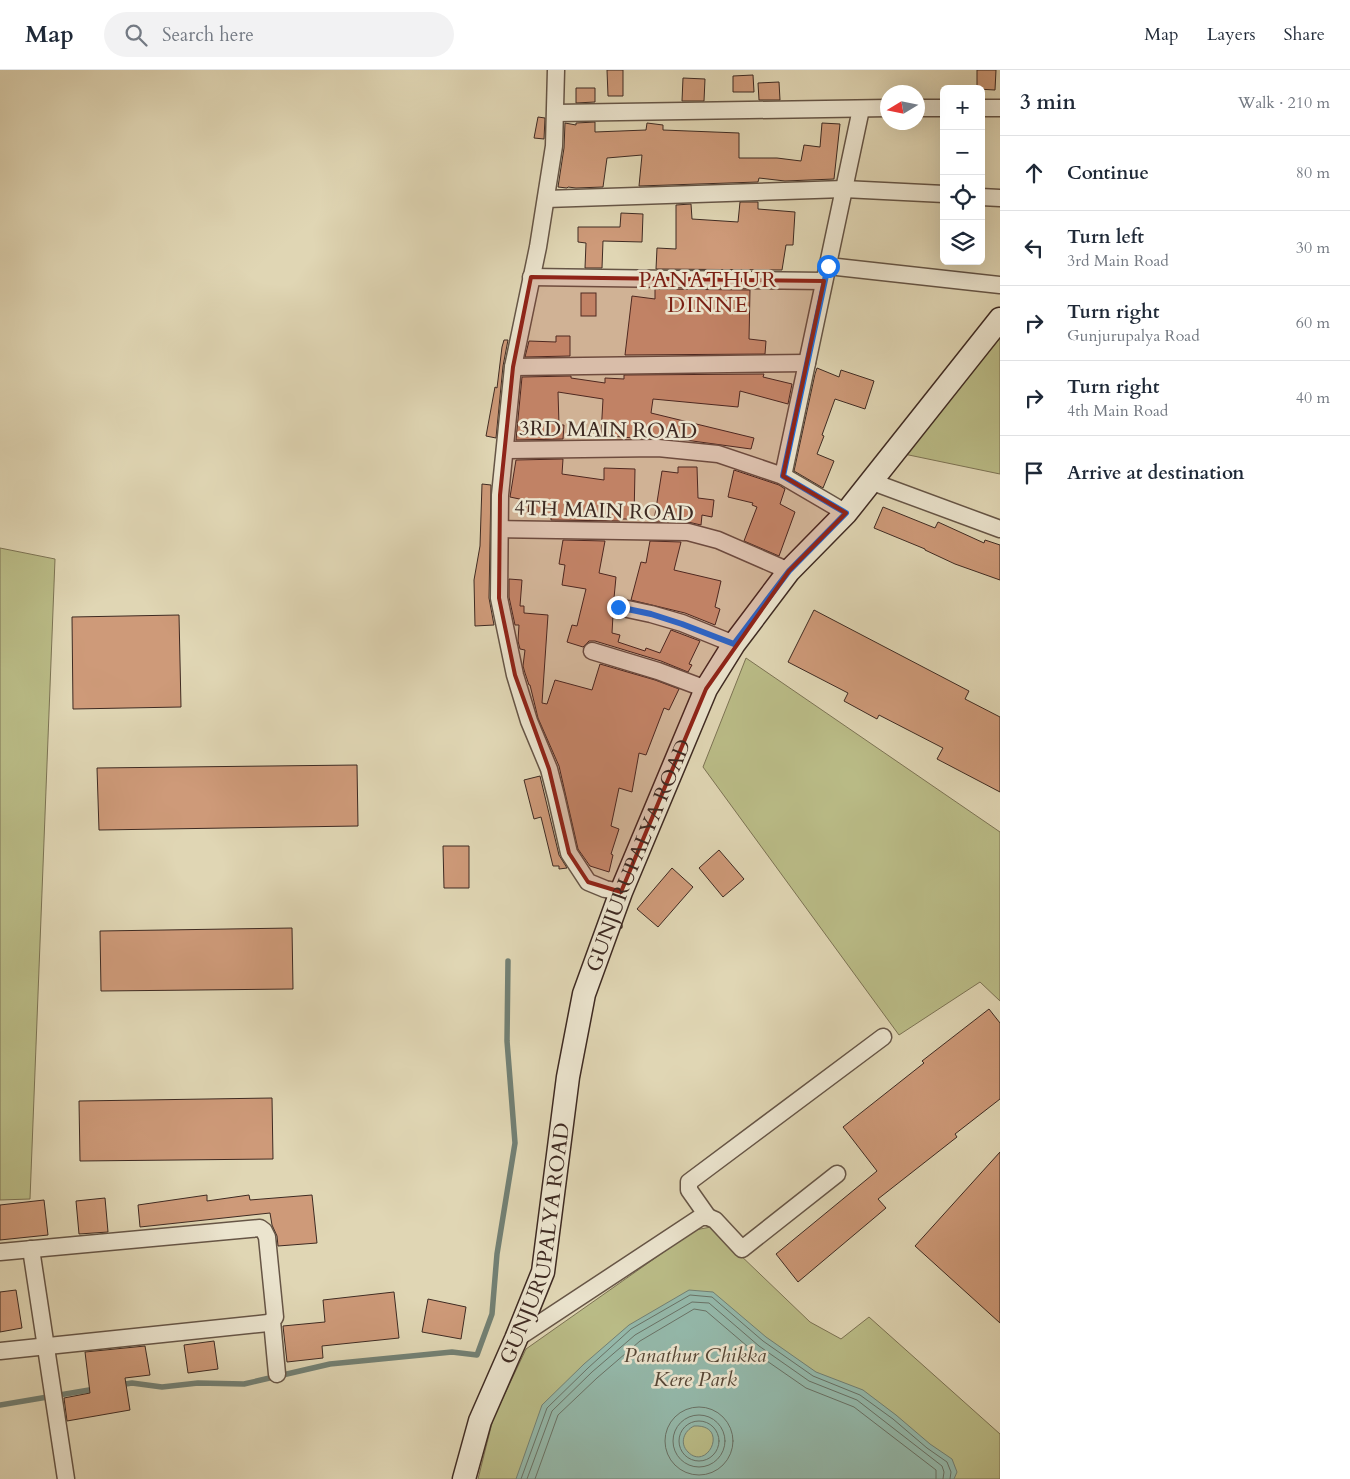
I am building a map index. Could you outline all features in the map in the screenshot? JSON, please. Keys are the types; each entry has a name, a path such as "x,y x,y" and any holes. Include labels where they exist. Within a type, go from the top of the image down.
{"street":[{"path":"556,70 554,146 532,277 513,367 500,495 499,598 514,675 529,721 548,769 570,853 588,882 605,889 621,892"},
{"path":"556,113 880,108"},
{"path":"925,108 940,108"},
{"path":"985,108 1000,108"},
{"path":"783,476 861,109"},
{"path":"546,199 844,188 940,194"},
{"path":"985,197 1000,198"},
{"path":"532,277 826,274 1000,285"},
{"name":"GUNJURUPALYA ROAD","path":"464,1479 480,1421 516,1340 542,1272 568,1077 584,994 621,892 706,689 734,644 789,571 846,513 1000,319"},
{"path":"513,367 807,363"},
{"name":"3RD MAIN ROAD","path":"505,450 658,448 718,454 783,476 846,513"},
{"path":"870,481 1000,529"},
{"name":"4TH MAIN ROAD","path":"500,529 688,532 718,540 789,571"},
{"path":"618,607 651,614 734,644"},
{"path":"592,651 658,671 706,689"},
{"path":"838,1174 742,1249 715,1220 708,1216 689,1190 689,1182 883,1037"},
{"path":"516,1340 701,1217 708,1216"},
{"path":"0,1252 260,1228 267,1237 275,1317 272,1321 277,1374"},
{"path":"31,1249 66,1479"},
{"path":"0,1351 268,1323 272,1321"}],"highlighted area":[{"path":"531,277 824,281 783,476 846,513 789,571 706,689 621,892 588,882 569,853 549,769 515,675 499,598 500,495 513,367"}],"green space":[{"path":"1000,338 1000,474 904,454"},
{"path":"0,548 55,559 30,1199 0,1200"},
{"path":"746,658 1000,832 1000,1001 980,982 899,1035 703,767"},
{"name":"Panathur Chikka Kere Park","path":"711,1227 810,1322 841,1339 869,1317 1000,1434 1000,1479 478,1479 493,1419 526,1349 695,1230"}],"water":[{"name":"Panathur Chikka Kere Park","path":"689,1290 713,1292 766,1337 816,1372 863,1390 896,1415 930,1444 952,1459 957,1472 954,1479 516,1479 542,1405 584,1364 629,1325","holes":["694,1426 705,1427 711,1432 712,1446 702,1456 695,1457 685,1449 683,1441 685,1434"]}],"building":[{"path":"607,70 623,70 623,96 608,96"},
{"path":"977,70 996,70 995,90 985,89 985,85 977,85"},
{"path":"753,75 754,92 733,92 733,76"},
{"path":"683,78 705,79 704,101 682,101"},
{"path":"779,82 780,100 759,100 758,83"},
{"path":"576,88 595,88 595,102 576,103"},
{"path":"538,117 545,118 544,139 534,138"},
{"path":"595,122 595,132 646,130 647,123 663,125 663,130 739,133 739,158 777,158 801,161 804,145 820,147 822,123 840,124 834,179 785,181 759,178 758,182 639,186 642,155 607,158 603,187 558,187 564,148 565,123 576,125 576,123"},
{"path":"740,202 758,202 758,209 795,212 793,245 786,245 782,270 656,269 657,248 676,249 676,205 691,204 692,219 738,222"},
{"path":"621,213 643,214 642,242 603,241 602,268 585,268 586,243 578,242 578,227 620,227"},
{"path":"655,289 750,290 749,339 766,341 765,354 625,355 632,296 655,299"},
{"path":"581,293 596,293 596,316 581,316"},
{"path":"556,336 570,336 570,356 525,357 529,341 556,342"},
{"path":"504,340 508,340 503,366 496,438 486,436 495,387 497,388"},
{"path":"817,368 839,377 841,370 874,381 865,409 835,399 817,454 834,461 823,488 794,471"},
{"path":"764,374 763,377 792,384 788,404 740,391 738,407 653,399 651,413 754,438 751,449 634,433 633,438 601,435 603,399 558,392 559,425 564,425 563,439 516,440 522,377 571,376 571,378 605,383 605,378 624,379 624,375"},
{"path":"563,459 562,474 604,480 604,468 635,469 634,519 620,519 620,521 551,520 551,516 528,515 529,501 510,497 516,460"},
{"path":"678,467 697,467 698,498 714,500 712,517 702,515 701,525 688,522 654,521 662,471 678,473"},
{"path":"734,470 779,485 785,489 780,504 795,512 779,556 744,541 757,507 752,505 753,503 728,497"},
{"path":"482,484 491,485 489,598 494,625 475,626 474,580 480,546"},
{"path":"883,507 935,528 938,522 984,543 985,540 1000,545 1000,580 955,564 925,549 874,528"},
{"path":"563,540 605,541 599,573 616,577 614,598 608,605 609,611 613,615 612,633 620,635 618,642 645,651 646,648 660,653 671,630 700,641 689,664 692,665 688,672 661,661 595,641 589,641 583,647 567,642 572,625 577,626 586,589 562,585 565,565 559,564"},
{"path":"650,541 681,542 674,570 721,581 715,607 720,609 715,625 685,613 631,600 641,562 646,563"},
{"path":"509,579 522,580 520,606 524,606 524,613 548,615 542,703 547,704 555,680 592,690 600,664 679,689 669,710 664,708 646,755 639,753 632,792 619,788 611,826 619,829 611,854 613,855 609,872 590,866 578,849 559,766 538,718 523,666 525,650 520,649 518,641 519,625 515,625 509,597"},
{"path":"814,610 969,691 965,699 1000,717 1000,792 937,759 943,748 879,715 877,719 844,701 848,693 788,662"},
{"path":"179,615 181,707 73,709 72,617"},
{"path":"357,765 358,826 99,830 97,768"},
{"path":"540,776 559,855 567,868 559,869 559,866 553,866 541,817 534,819 524,780"},
{"path":"443,846 469,846 469,888 444,888"},
{"path":"719,850 744,879 723,897 699,868"},
{"path":"672,868 693,887 658,927 637,909"},
{"path":"292,928 293,989 101,991 100,931"},
{"path":"989,1009 1000,1023 1000,1099 955,1134 957,1137 878,1199 886,1208 798,1282 776,1254 877,1171 843,1127 924,1063 922,1061"},
{"path":"272,1098 273,1159 80,1161 79,1101"},
{"path":"1000,1152 1000,1323 915,1246"},
{"path":"207,1195 207,1201 249,1195 250,1200 312,1195 317,1243 278,1246 270,1213 140,1227 138,1205"},
{"path":"105,1198 108,1232 79,1234 76,1201"},
{"path":"44,1200 48,1235 0,1240 0,1205"},
{"path":"16,1290 22,1328 0,1332 0,1292"},
{"path":"394,1292 399,1338 322,1346 323,1358 287,1362 283,1326 325,1322 323,1300"},
{"path":"428,1299 466,1307 461,1339 422,1332"},
{"path":"214,1341 218,1369 188,1373 184,1345"},
{"path":"145,1346 150,1375 125,1378 130,1410 67,1421 64,1398 90,1393 85,1352"}],"waterway":[{"path":"119,1385 132,1383 162,1387 198,1383 244,1384 330,1364 452,1352 477,1355 492,1314 497,1254 515,1143 507,1041 508,961"},
{"path":"0,1405 95,1389"}],"district":[{"name":"PANATHUR DINNE","path":"708,292"}],"route":[{"path":"618,607 651,614 734,644 789,571 846,513 783,476 828,266"}]}
